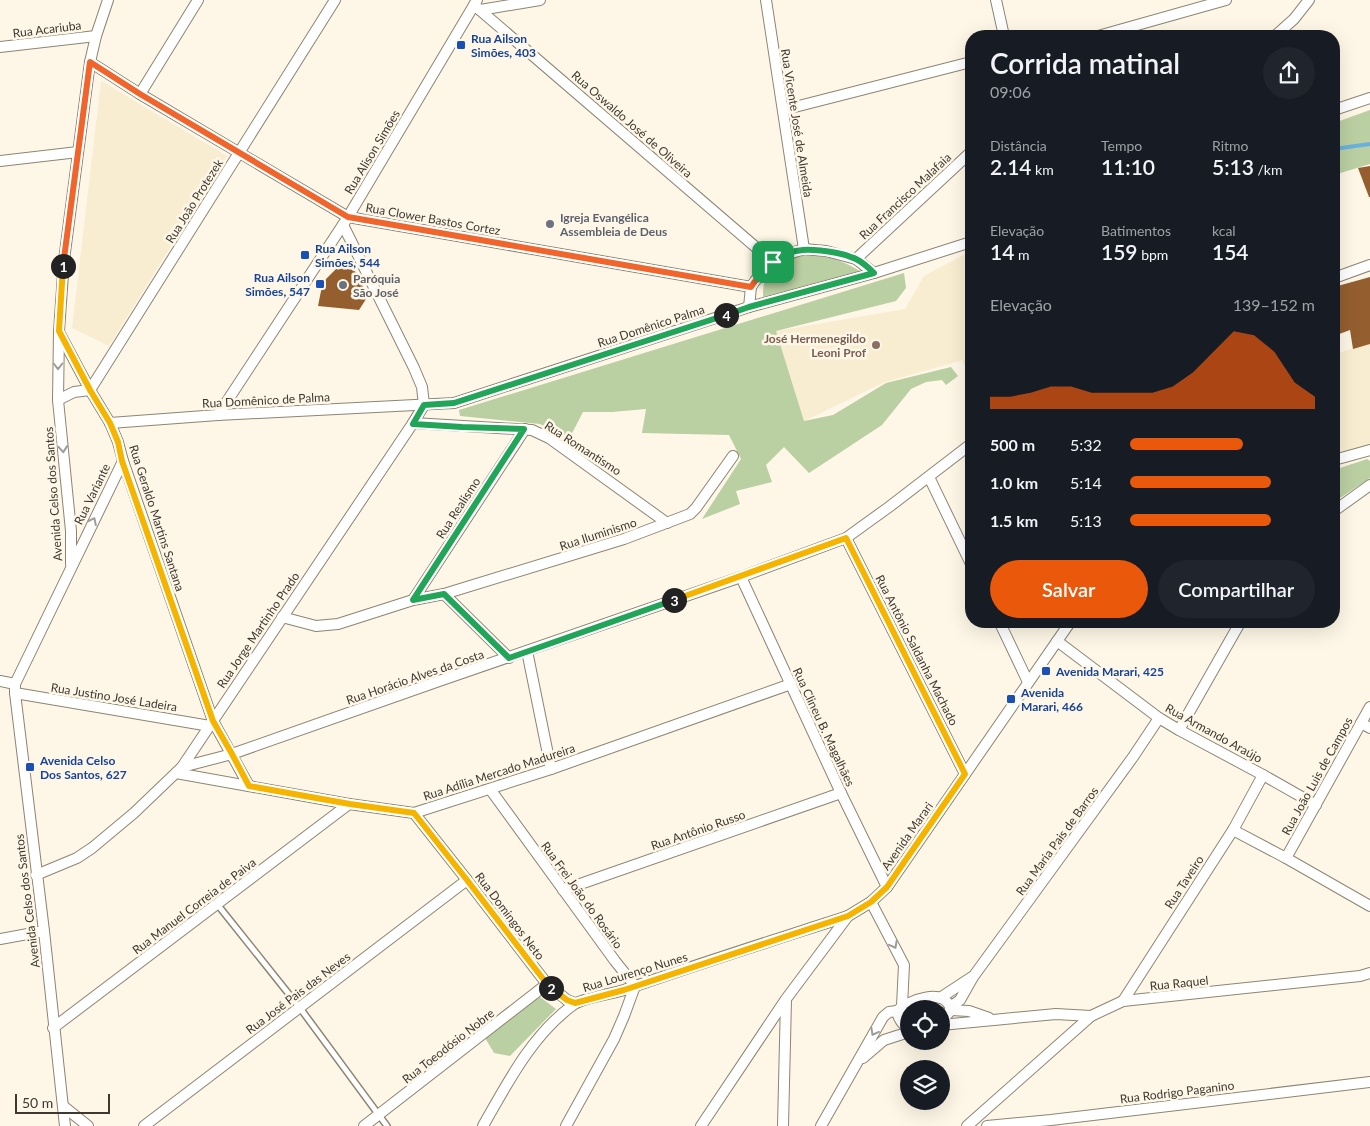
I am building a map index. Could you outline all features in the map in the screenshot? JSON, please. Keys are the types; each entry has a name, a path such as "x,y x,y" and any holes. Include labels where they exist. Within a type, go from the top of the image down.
{"street":[{"name":"Avenida Celso dos Santos","path":"64,1126 44,931 15,689 72,565 71,531 58,400 59,331 64,260 90,62 108,0"},
{"path":"140,94 198,0"},
{"name":"Rua João Protezek","path":"90,390 335,0"},
{"path":"477,5 540,0"},
{"path":"996,0 1003,30"},
{"path":"1119,30 1226,0"},
{"path":"1282,30 1309,0"},
{"name":"Rua Vicente José de Almeida","path":"769,1 804,249"},
{"name":"Rua Alison Simões","path":"218,415 345,221 477,5"},
{"name":"Rua Oswaldo José de Oliveira","path":"477,5 773,262"},
{"name":"Rua Acariuba","path":"0,47 96,36"},
{"name":"Rua Clower Bastos Cortez","path":"90,62 140,94 239,152 345,221 751,287"},
{"path":"783,110 965,64"},
{"path":"1340,108 1370,98"},
{"path":"0,161 78,152"},
{"name":"Rua Francisco Malafaia","path":"856,259 965,158"},
{"path":"345,221 351,241 414,368 422,387 424,405"},
{"name":"Rua Domênico Palma","path":"424,405 454,403 749,307 874,273 965,244"},
{"path":"749,307 751,287 762,272 779,257 804,249 826,251 856,259 874,273"},
{"path":"1340,276 1370,265"},
{"name":"Rua Geraldo Martins Santana","path":"59,331 110,423 118,442 122,461 211,723 232,754 249,786"},
{"path":"58,400 74,392 90,390"},
{"name":"Rua Domênico de Palma","path":"110,423 218,415 424,405"},
{"name":"Rua Jorge Martinho Prado","path":"36,875 77,858 92,848 134,813 179,770 424,405"},
{"name":"Rua Romantismo","path":"413,424 532,430 549,438 667,523"},
{"name":"Rua Realismo","path":"413,600 524,429"},
{"name":"Rua Horácio Alves da Costa","path":"179,770 232,754 527,652 846,538 965,449"},
{"path":"1340,458 1370,450"},
{"name":"Rua Iluminismo","path":"282,617 316,626 338,624 413,600 444,594 624,539 690,514 733,456"},
{"name":"Rua Variante","path":"72,565 122,461"},
{"path":"929,476 965,551"},
{"path":"1340,507 1370,485"},
{"name":"Rua Antônio Saldanha Machado","path":"846,538 965,774"},
{"name":"Rua Clineu B. Magalhães","path":"741,577 841,793 887,887"},
{"path":"444,594 509,658"},
{"path":"1002,628 1028,682"},
{"name":"Avenida Marari","path":"701,1126 786,1000 848,916 871,902 887,887 1065,628"},
{"path":"1179,730 1237,628"},
{"name":"Rua Armando Araújo","path":"1057,641 1159,718 1316,805"},
{"path":"527,652 551,769"},
{"name":"Rua Justino José Ladeira","path":"0,680 15,689 211,723"},
{"name":"Rua Adília Mercado Madureira","path":"179,770 249,786 414,813 551,769 791,684"},
{"name":"Rua João Luis de Campos","path":"1286,858 1365,726 1370,707"},
{"name":"Rua Maria Pais de Barros","path":"950,1008 960,1000 973,977 1159,718"},
{"name":"Rua Taveiro","path":"1123,1001 1233,830 1263,775"},
{"name":"Rua Frei João do Rosário","path":"490,789 614,961 635,986"},
{"name":"Rua Antônio Russo","path":"563,890 841,793"},
{"name":"Rua Manuel Correia de Paiva","path":"53,1028 350,804"},
{"name":"Rua Domingos Neto","path":"414,813 547,984 560,995 575,1003"},
{"path":"1233,830 1370,906"},
{"name":"Rua José Pais das Neves","path":"144,1126 467,880"},
{"path":"871,902 904,965 901,1000"},
{"name":"Rua Lourenço Nunes","path":"483,1126 510,1079 534,1043 548,1027 575,1003 624,990 848,916"},
{"path":"0,939 44,931"},
{"name":"Rua Raquel","path":"950,1022 1056,1014 1092,1016 1123,1001 1360,976 1370,973"},
{"name":"Rua Maria Pais de Barros","path":"940,998 973,977"},
{"name":"Rua Toeodósio Nobre","path":"364,1126 547,984"},
{"path":"566,1126 614,1039 635,986"},
{"path":"919,1000 928,996 943,1000"},
{"path":"783,1126 786,1000"},
{"path":"900,1008 898,1016 900,1020"},
{"path":"821,1126 883,1017 889,1012 900,1008"},
{"name":"Rua Raquel","path":"950,1008 969,1011 992,1019"},
{"path":"967,1126 1092,1016"},
{"path":"858,1062 884,1040 900,1034"},
{"name":"Rua Rodrigo Paganino","path":"987,1126 1370,1082"},
{"path":"63,1106 88,1126"}],"lane":[{"path":"216,904 300,1008 387,1126"}],"shaded area":[{"path":"101,81 227,156 109,346 72,328"},
{"name":"José Hermenegildo Leoni Prof","path":"965,254 965,366 962,360 885,382 804,421 776,331 905,309 924,276"},
{"path":"1370,344 1370,449 1342,457 1340,452 1340,352"}],"green space":[{"path":"1370,110 1370,164 1340,173 1340,121"},
{"path":"803,254 833,259 860,271 763,297 764,283 767,275 786,260"},
{"path":"904,273 906,288 896,301 776,331 804,421 833,415 886,383 951,367 958,376 946,385 942,380 926,382 911,389 882,425 809,473 784,447 766,465 772,482 736,491 740,504 702,519 741,459 729,435 642,433 646,409 583,412 569,439 540,424 460,416 459,410"},
{"path":"1367,459 1370,461 1370,478 1340,498 1340,468"},
{"path":"532,991 556,1009 510,1056 494,1053 481,1031"}],"building":[{"path":"1370,166 1370,197 1369,197 1358,168"},
{"name":"Paróquia São José","path":"349,260 368,296 359,310 318,306 326,279"},
{"path":"1370,277 1370,344 1353,349 1350,330 1340,334 1340,285"}],"waterway":[{"path":"1340,148 1370,144"}],"place":[{"name":"Rua Ailson Simões, 403","path":"461,45"},
{"name":"Igreja Evangélica Assembleia de Deus","path":"550,224"},
{"name":"Rua Ailson Simões, 544","path":"305,255"},
{"name":"Rua Ailson Simões, 547","path":"320,284"},
{"name":"Paróquia São José","path":"343,285"},
{"name":"José Hermenegildo Leoni Prof","path":"876,345"},
{"name":"Avenida Marari, 425","path":"1046,671"},
{"name":"Avenida Marari, 466","path":"1011,699"},
{"name":"Avenida Celso Dos Santos, 627","path":"30,767"}],"route":[{"path":"90,62 140,94 348,217 751,287 762,272 773,262 786,254 804,249 826,251 856,259 874,273 749,307 454,403 424,405 413,424 524,429 413,600 444,594 509,658 741,577 846,538 965,774 887,887 871,902 848,916 624,990 575,1003 567,1000 547,984 414,813 249,786 213,721 122,461 115,434 59,331 64,260 90,62"}]}
